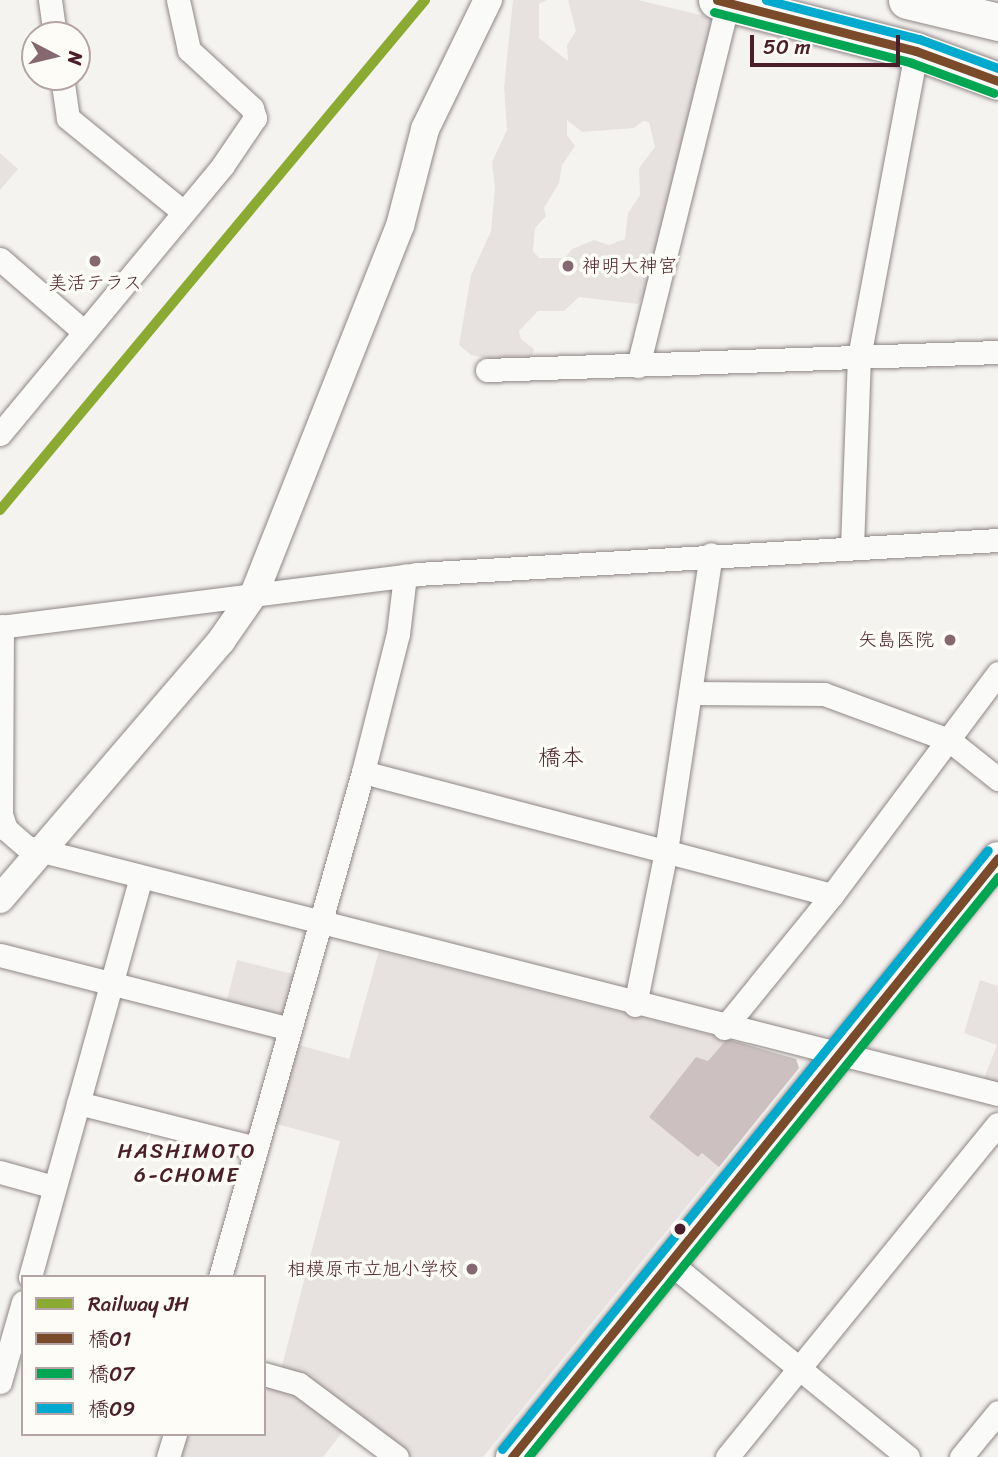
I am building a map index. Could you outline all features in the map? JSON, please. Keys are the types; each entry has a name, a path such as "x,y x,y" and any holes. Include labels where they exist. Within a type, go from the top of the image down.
{"highway":[{"path":"803,0 998,52"},
{"path":"907,0 998,22"},
{"path":"983,0 998,4"},
{"path":"722,1 916,51 998,81"}],"main road":[{"path":"512,1457 998,858"}],"street":[{"path":"50,0 53,21"},
{"path":"0,434 223,165 255,118 252,108 189,50 178,0"},
{"path":"0,899 221,641 256,592 400,226 425,129 488,0"},
{"path":"638,366 722,1"},
{"path":"852,547 859,357 916,51"},
{"path":"64,91 68,118 183,211"},
{"path":"0,259 83,331"},
{"path":"487,370 998,352"},
{"path":"998,540 711,554 405,575 1,626 1,814 14,837 40,852 58,852 141,877 724,1028 998,1094"},
{"path":"635,1005 666,851 711,554"},
{"path":"221,1275 363,772 398,634 405,575"},
{"path":"724,1028 832,895 998,673"},
{"path":"691,693 820,693 949,740 998,779"},
{"path":"363,772 832,895"},
{"path":"31,1275 141,877"},
{"path":"0,955 290,1029"},
{"path":"78,1103 256,1149"},
{"path":"727,1457 998,1124"},
{"path":"0,1172 54,1188"},
{"path":"670,1263 908,1457"},
{"path":"0,1298 21,1303"},
{"path":"0,1382 21,1311"},
{"path":"266,1375 299,1384 397,1457"},
{"path":"961,1457 998,1412"},
{"path":"169,1457 174,1436"}],"shaded area":[{"name":"神明大神宮","path":"513,0 547,0 539,4 539,38 568,61 567,45 576,31 568,0 638,0 713,18 649,290 638,304 579,297 564,311 538,311 519,331 521,339 534,349 531,358 501,361 471,355 459,345 471,275 491,231 495,188 492,162 507,130 504,87","holes":["567,120 582,132 634,128 643,121 649,122 655,147 639,168 640,195 628,213 625,239 609,245 594,240 572,249 565,258 539,258 533,251 535,228 546,216 544,208 559,183 562,165 575,146 567,135"]},
{"path":"0,153 18,169 0,190"},
{"name":"相模原市立旭小学校","path":"379,951 727,1039 796,1059 799,1068 483,1457 411,1457 281,1370 340,1141 269,1122 292,1043 349,1059"},
{"path":"237,960 299,975 288,1021 226,1006"},
{"path":"980,980 998,986 998,1085 983,1081 997,1045 964,1033"},
{"path":"727,1039 796,1059 799,1068 719,1167 702,1153 698,1157 649,1117 696,1057 708,1061"},
{"path":"266,1385 296,1393 344,1430 323,1457 180,1457 185,1436 266,1436"}],"rail line":[{"name":"JH","path":"0,510 425,0"}],"transit line":[{"name":"橋01","path":"717,0 916,51 998,81"},
{"name":"橋09","path":"766,0 919,39 998,68"},
{"name":"橋07","path":"714,12 912,63 994,93"},
{"name":"橋09","path":"502,1449 988,850"},
{"name":"橋01","path":"512,1457 998,858"},
{"name":"橋07","path":"528,1457 998,877"}],"place":[{"name":"美活テラス","path":"95,261"},
{"name":"神明大神宮","path":"568,266"},
{"name":"矢島医院","path":"950,640"},
{"name":"相模原市立旭小学校","path":"472,1269"}],"district":[{"name":"橋本","path":"561,758"},
{"name":"HASHIMOTO 6-CHOME","path":"187,1163"}]}
